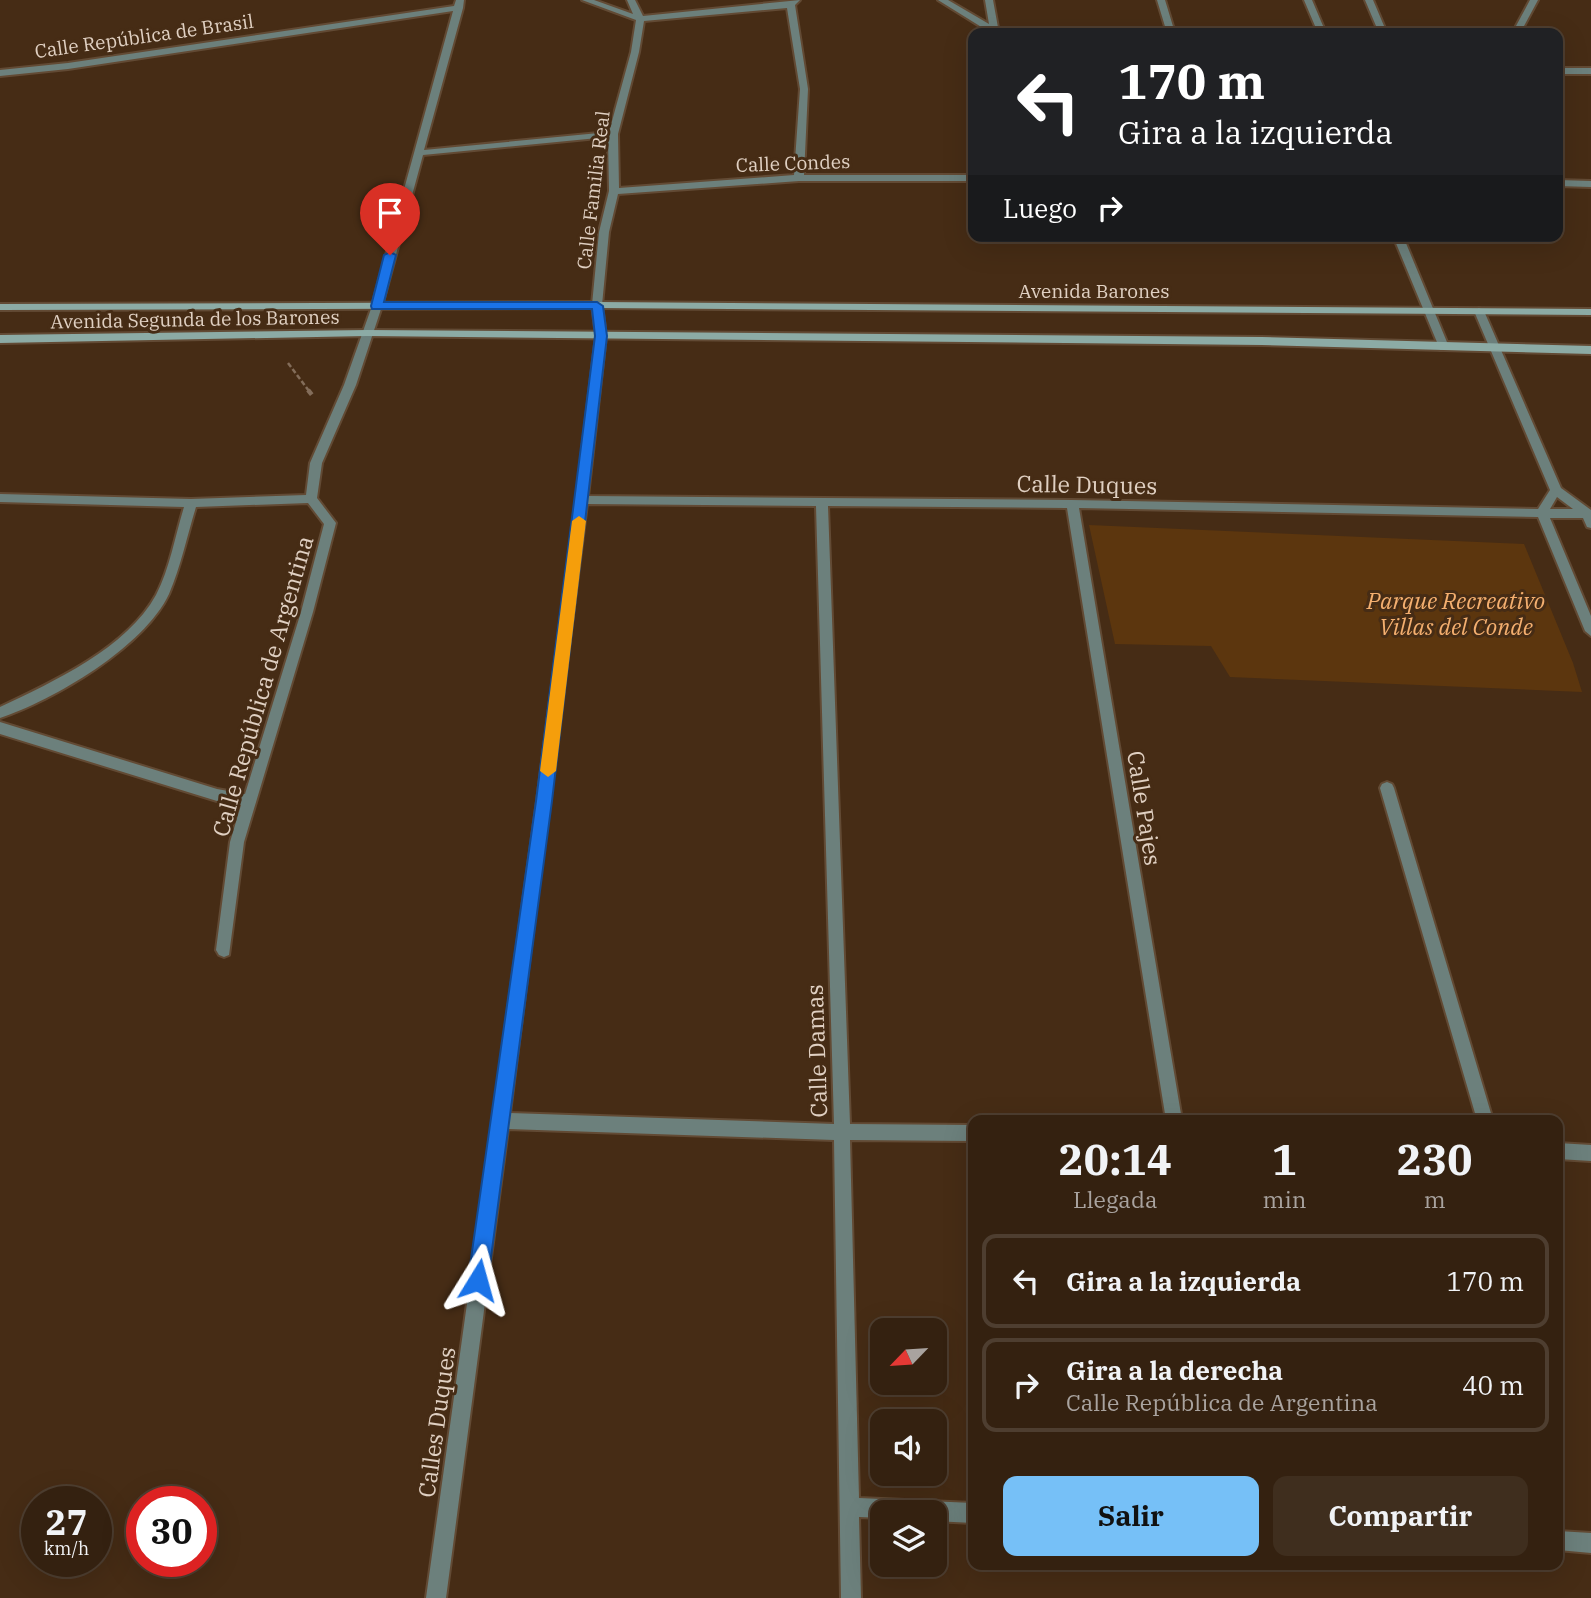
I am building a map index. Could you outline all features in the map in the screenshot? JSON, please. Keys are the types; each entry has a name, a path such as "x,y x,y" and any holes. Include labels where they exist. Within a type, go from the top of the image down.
{"main road":[{"name":"Avenida Segunda de los Barones","path":"0,307 597,306"},
{"name":"Avenida Barones","path":"597,306 1591,312"},
{"name":"Avenida Segunda de los Barones","path":"0,339 367,333 601,336"},
{"path":"601,336 1262,341 1591,350"}],"street":[{"path":"586,0 640,19 794,2 804,89 799,178"},
{"path":"631,0 640,19"},
{"path":"942,0 989,28"},
{"path":"989,0 994,28"},
{"path":"1161,0 1169,28"},
{"path":"1308,0 1320,28"},
{"path":"1369,0 1381,28"},
{"path":"1521,28 1534,0"},
{"path":"0,498 191,503 311,499 316,463 349,385 377,306 459,4"},
{"name":"Calle República de Brasil","path":"0,73 68,66 459,4"},
{"name":"Calle Familia Real","path":"601,336 597,306 604,232 614,191 613,134 640,19"},
{"path":"1563,71 1591,71"},
{"path":"418,153 613,134"},
{"name":"Calle Condes","path":"614,191 799,178 968,178"},
{"path":"1563,183 1591,184"},
{"path":"1401,242 1444,347"},
{"path":"1479,311 1556,489 1590,517"},
{"name":"Calles Duques","path":"436,1598 544,801 601,336"},
{"path":"1556,489 1542,512 1591,631"},
{"name":"Calle República de Argentina","path":"224,950 237,842 307,612 330,523 311,499"},
{"name":"Calle Duques","path":"582,500 1072,504 1542,512 1590,517"},
{"path":"0,713 61,685 116,646 152,611 162,595 191,503"},
{"name":"Calle Damas","path":"822,503 842,1132 851,1598"},
{"name":"Calle Pajes","path":"1072,504 1173,1115"},
{"path":"0,728 217,795 250,801"},
{"path":"1387,788 1484,1115"},
{"path":"499,1121 842,1132 968,1133"},
{"path":"1563,1151 1591,1153"},
{"path":"850,1507 968,1513"},
{"path":"1563,1541 1591,1543"}],"path":[{"path":"266,335 332,421"}],"green space":[{"name":"Parque Recreativo Villas del Conde","path":"1089,525 1524,544 1573,663 1582,692 1230,677 1211,646 1115,644"}],"slow traffic":[{"path":"548,771 579,521"}],"route":[{"path":"390,255 377,306 597,306 601,336 544,801 478,1280"}]}
